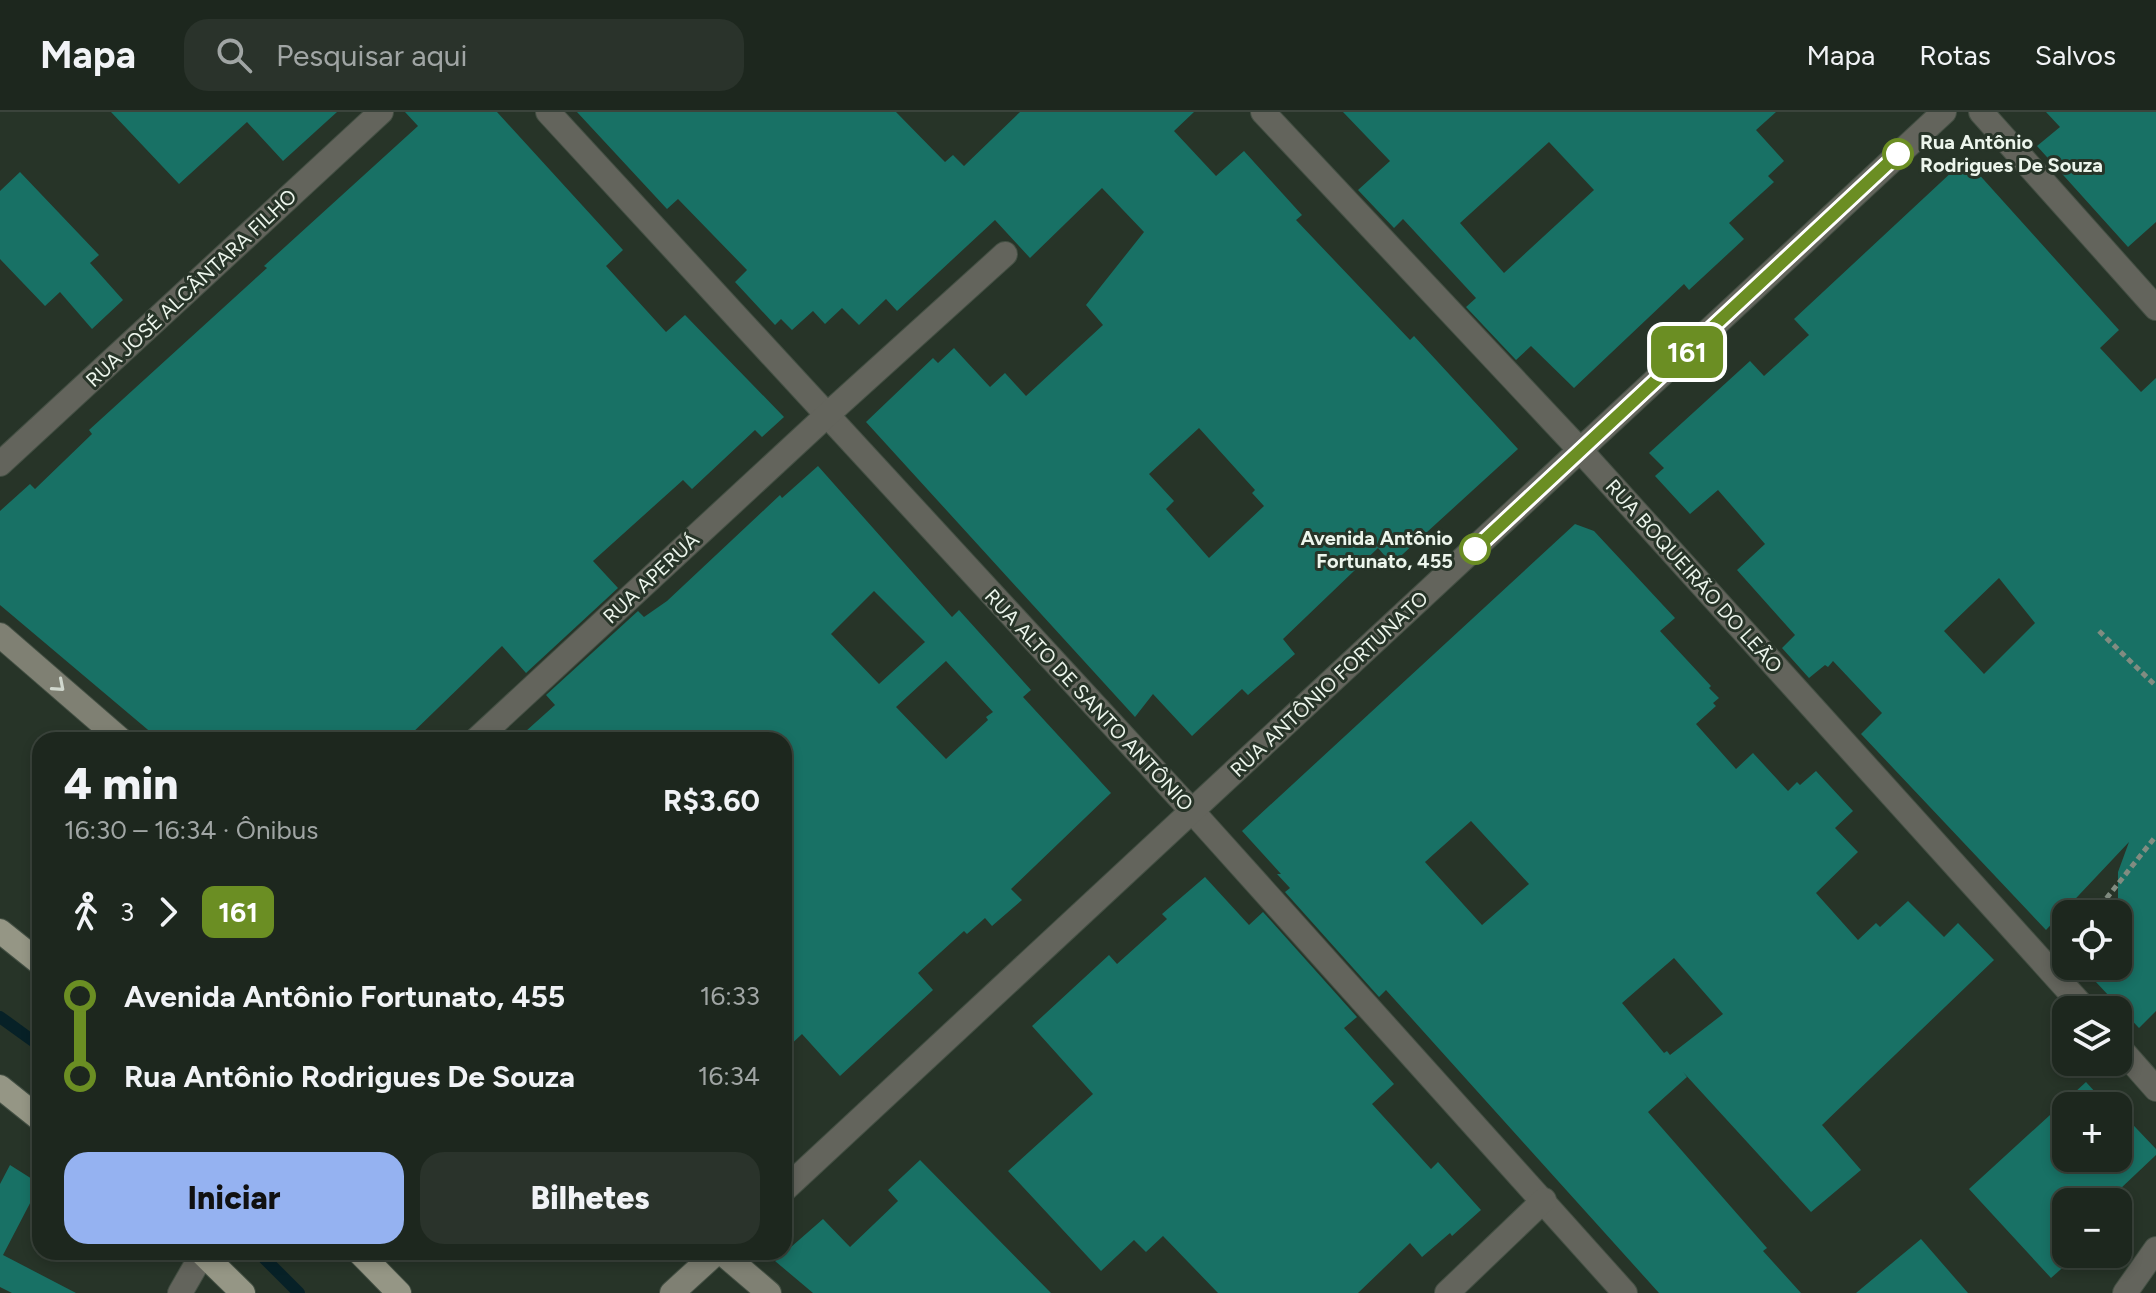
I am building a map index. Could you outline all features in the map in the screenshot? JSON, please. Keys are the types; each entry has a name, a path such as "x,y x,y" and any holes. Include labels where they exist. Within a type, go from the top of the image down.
{"main road":[{"path":"0,931 32,957"},
{"path":"0,1087 32,1113"},
{"path":"209,1260 243,1293"},
{"path":"367,1260 399,1293"}],"street":[{"name":"RUA JOSÉ ALCÂNTARA FILHO","path":"0,464 381,112"},
{"name":"RUA ALTO DE SANTO ANTÔNIO","path":"548,112 1192,811 1625,1293"},
{"name":"RUA BOQUEIRÃO DO LEÃO","path":"1263,112 1581,451 2073,996"},
{"name":"RUA ANTÔNIO FORTUNATO","path":"792,1183 1944,112"},
{"path":"1981,112 2156,308"},
{"name":"RUA APERUÁ","path":"485,732 1005,254"},
{"path":"0,635 112,732"},
{"path":"2132,1062 2156,1089"},
{"path":"1447,1293 1544,1200"},
{"path":"2125,1293 2156,1249"},
{"path":"180,1293 198,1260"},
{"path":"672,1293 710,1260"},
{"path":"729,1260 769,1293"}],"path":[{"path":"2099,631 2156,686"},
{"path":"2105,900 2156,836"}],"building":[{"path":"111,112 337,112 283,161 247,122 179,184"},
{"path":"405,112 497,112 623,250 606,266 666,332 685,315 784,417 762,437 755,430 692,489 683,480 593,561 618,588 526,673 502,646 413,732 151,732 0,605 0,511 30,484 35,489 92,434 89,430 418,126"},
{"path":"577,112 896,112 945,162 953,155 964,166 1020,112 1194,112 1174,131 1216,176 1244,151 1302,215 1296,220 1410,340 1414,336 1518,449 1392,564 1378,548 1283,639 1295,654 1248,695 1242,689 1192,736 1153,694 1135,717 866,422 933,358 938,363 954,348 990,387 1005,373 1026,396 1103,325 1086,305 1144,232 1102,188 1030,258 995,220 897,311 886,299 859,325 842,308 825,324 813,311 792,330 781,319 775,325 735,282 747,270 678,199 667,209","holes":["1199,428 1255,490 1252,493 1264,506 1209,558 1166,509 1174,501 1149,474"]},
{"path":"1343,112 1776,112 1756,130 1784,161 1768,176 1774,182 1729,223 1744,239 1689,290 1684,284 1574,388 1531,346 1516,360 1466,307 1476,298 1403,219 1394,228 1358,190 1390,161","holes":["1549,142 1594,190 1504,273 1460,223"]},
{"path":"2046,112 2156,112 2156,222 2128,247 2037,146 2060,127"},
{"path":"1954,170 1975,170 2119,330 2100,348 2141,392 2156,378 2156,1011 2139,1028 2132,1021 2132,996 2109,996 2094,980 2132,980 2132,900 2118,900 2118,872 2129,842 2074,900 2052,900 2052,924 2046,930 1861,734 1882,713 1833,661 1809,678 1782,648 1795,635 1737,570 1765,544 1718,490 1690,514 1655,476 1664,468 1649,453 1750,361 1764,376 1809,335 1794,319","holes":["1999,578 2035,623 1984,674 1944,631"]},
{"path":"20,172 99,255 90,263 123,300 92,329 60,292 45,306 0,259 0,191"},
{"path":"818,466 952,617 959,610 1031,690 1023,697 1111,793 1011,889 1022,900 992,926 985,918 967,934 964,931 918,973 933,990 840,1076 802,1034 792,1043 792,732 525,732 555,705 546,695 638,611 644,617 667,601 780,495 782,498","holes":["874,591 925,642 879,684 831,634","946,661 993,712 946,759 896,707"]},
{"path":"1575,524 1594,531 1675,618 1660,631 1719,698 1713,703 1716,706 1696,724 1736,769 1753,753 1788,791 1816,771 1853,811 1835,828 1858,852 1816,893 1858,940 1876,923 1880,927 1908,901 1944,937 1958,923 1994,960 1822,1125 1861,1170 1811,1212 1683,1072 1687,1077 1648,1112 1767,1248 1763,1251 1801,1293 1659,1293 1386,990 1379,997 1285,892 1290,888 1277,874 1281,874 1242,831","holes":["1471,821 1529,884 1482,925 1425,862","1674,958 1723,1014 1670,1055 1667,1051 1664,1053 1622,1003"]},
{"path":"1205,877 1249,925 1263,912 1357,1017 1344,1028 1394,1084 1372,1104 1431,1169 1438,1162 1481,1210 1422,1257 1410,1243 1358,1293 1218,1293 1163,1236 1146,1252 1134,1240 1101,1271 1008,1171 1093,1094 1032,1026 1109,955 1117,964 1167,919 1162,914"},
{"path":"2086,1082 2095,1092 2075,1092"},
{"path":"2052,1113 2052,1172 2132,1172 2132,1124 2156,1149 2156,1155 2121,1188 2052,1188 2052,1268 2062,1268 2051,1278 1969,1189"},
{"path":"920,1160 1051,1293 813,1293 775,1261 792,1260 792,1246 823,1219 850,1247 898,1201 888,1190"},
{"path":"10,1165 32,1179 32,1199 3,1255 76,1293 12,1293 0,1287 0,1184"},
{"path":"1921,1239 1968,1293 1856,1293"}],"waterway":[{"path":"0,1017 32,1040"},
{"path":"266,1260 299,1293"}],"bus line":[{"name":"161","path":"1475,549 1898,154"}],"place":[{"name":"Rua Antônio Rodrigues De Souza","path":"1898,154"},
{"name":"Avenida Antônio Fortunato, 455","path":"1475,549"}]}
